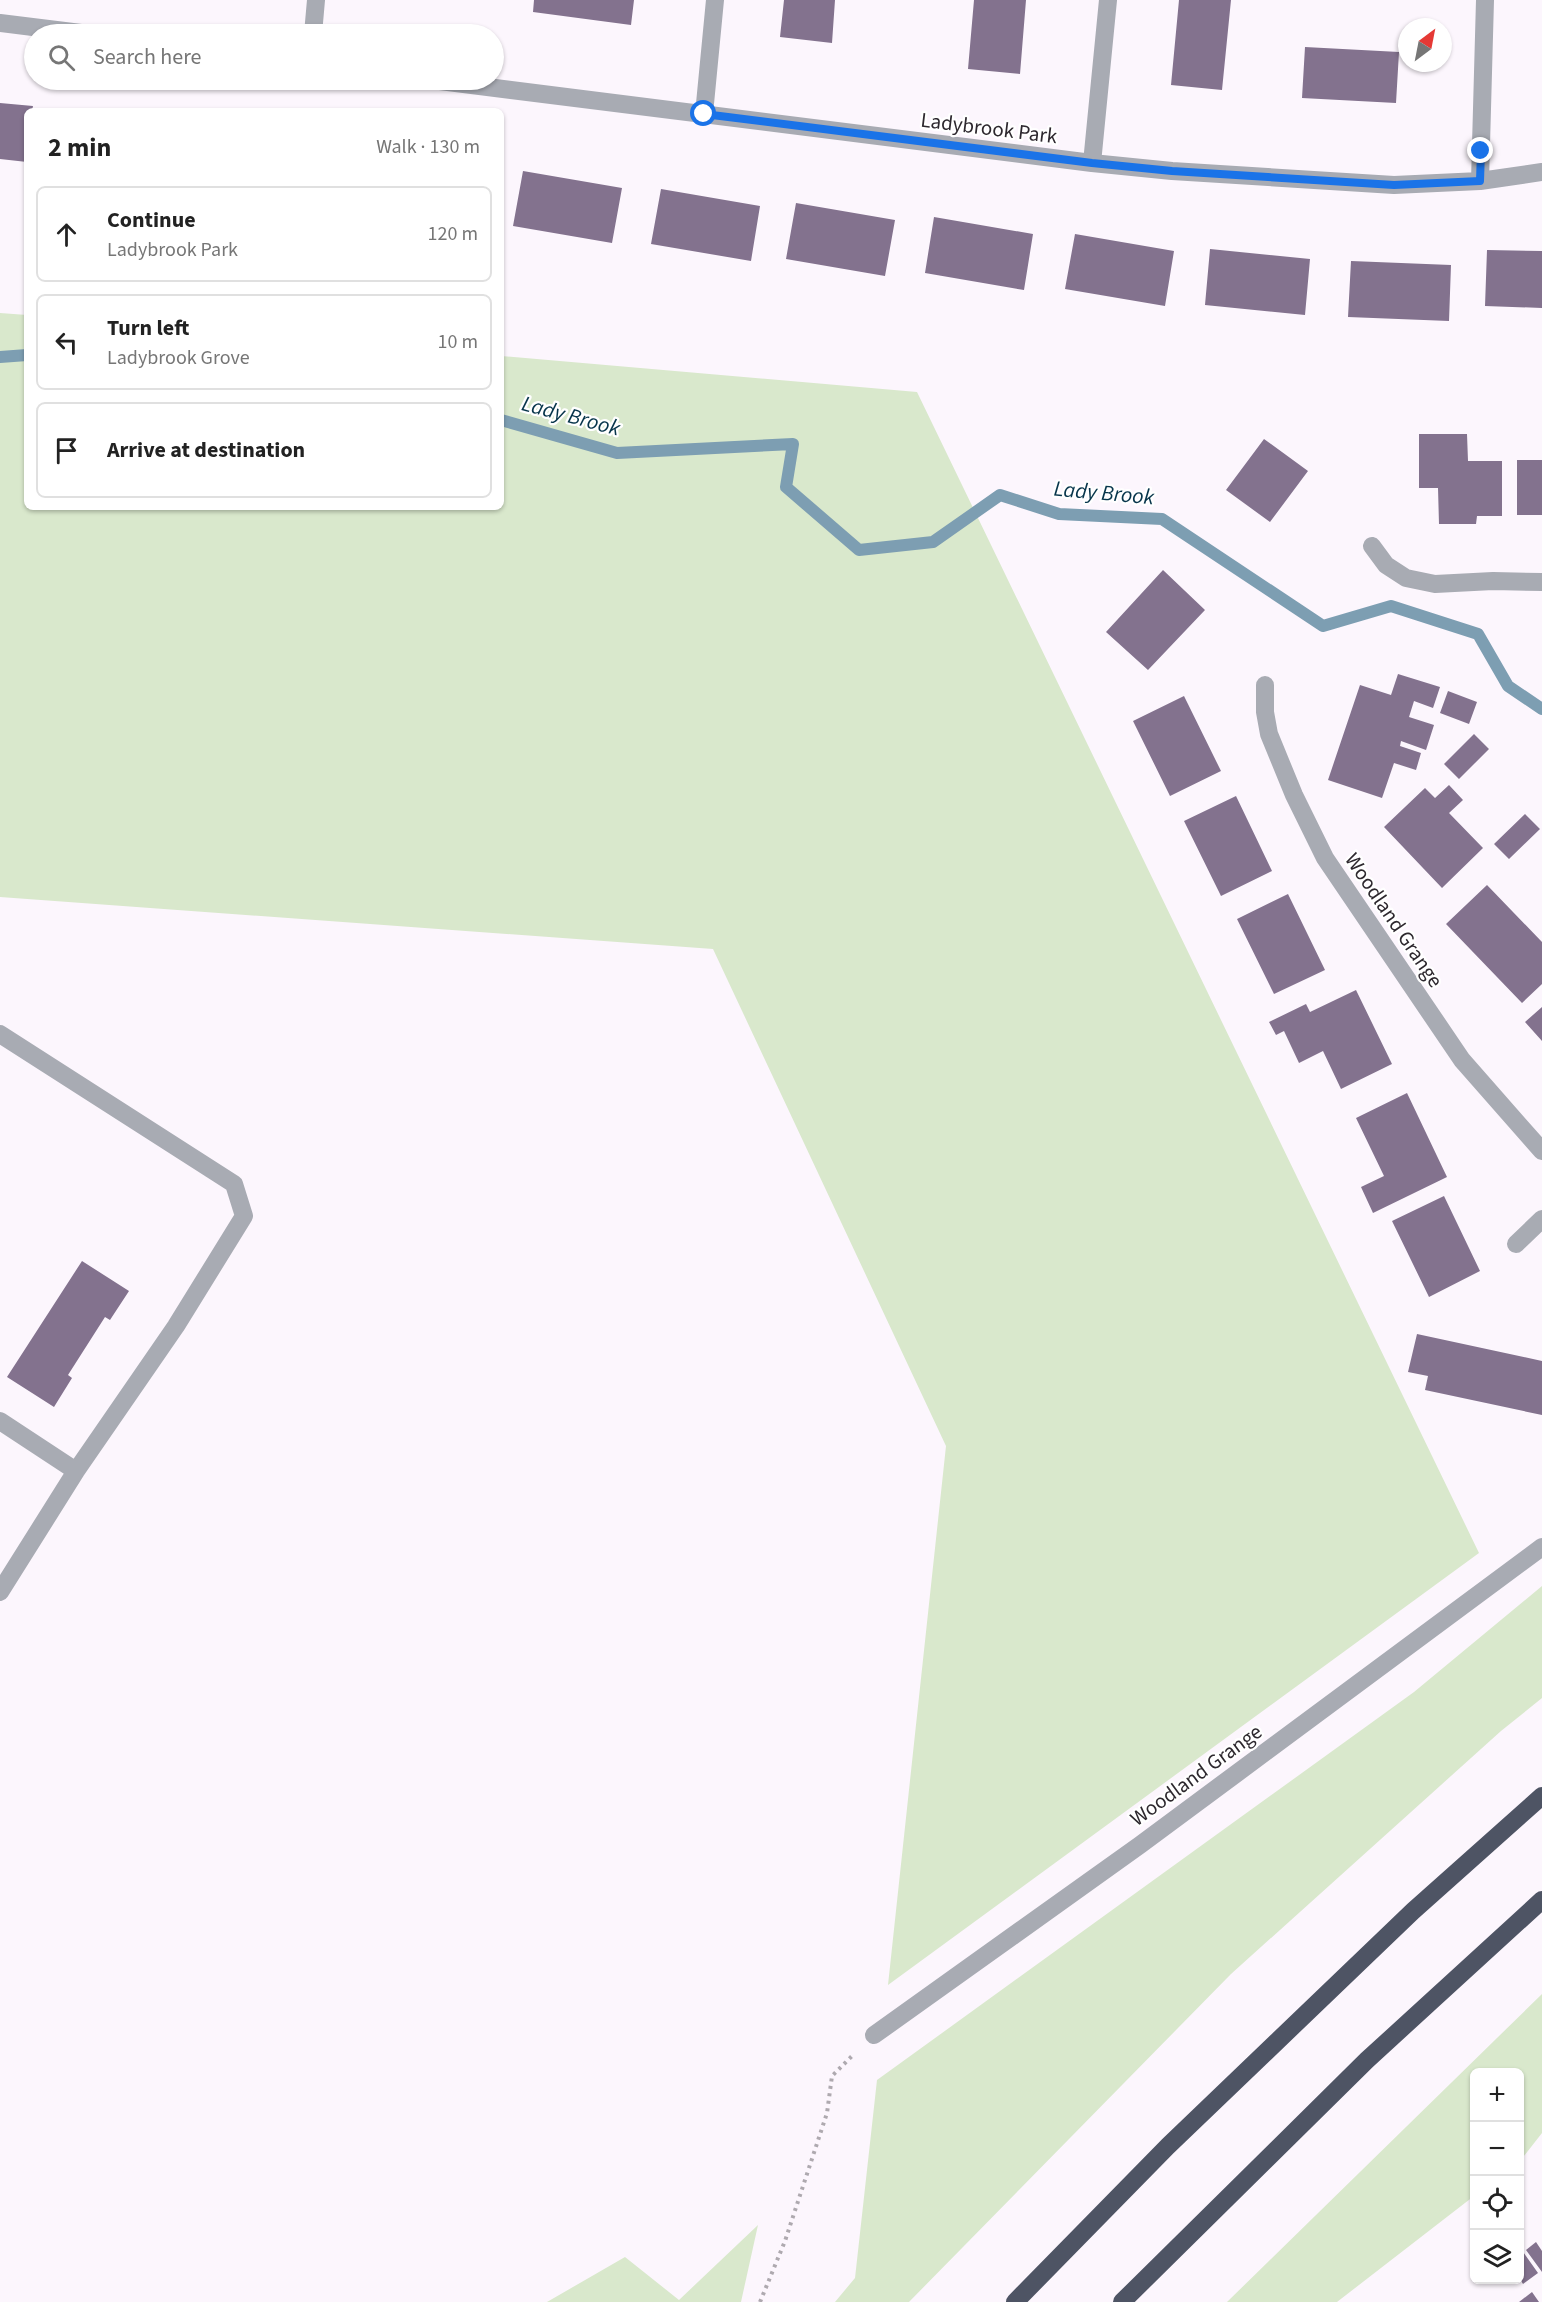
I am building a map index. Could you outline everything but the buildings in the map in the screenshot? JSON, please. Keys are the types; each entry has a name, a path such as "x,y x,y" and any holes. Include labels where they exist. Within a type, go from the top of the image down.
{"highway":[{"path":"1015,2302 1168,2146 1413,1911 1542,1796"},
{"path":"1122,2302 1367,2060 1542,1900"}],"street":[{"path":"313,24 316,0"},
{"path":"704,114 715,0"},
{"path":"1092,163 1108,0"},
{"path":"1480,181 1485,0"},
{"path":"0,23 24,26"},
{"name":"Ladybrook Park","path":"504,89 1092,163 1172,171 1394,185 1480,181 1542,172"},
{"path":"1372,546 1386,565 1406,578 1435,584 1493,581 1542,582"},
{"name":"Woodland Grange","path":"1265,685 1265,712 1269,734 1294,795 1325,858 1462,1060 1542,1151"},
{"path":"0,1034 234,1184 244,1216 176,1326 76,1471 0,1592"},
{"path":"1516,1244 1542,1219"},
{"path":"0,1422 76,1471"},
{"name":"Woodland Grange","path":"874,2035 1130,1852 1542,1547"}],"path":[{"path":"760,2302 785,2241 827,2113 832,2076 874,2035"}],"green space":[{"path":"0,313 24,315 24,510 504,510 504,356 917,392 1479,1553 888,1985 946,1446 713,949 0,897"},
{"path":"1542,1586 1542,1698 1501,1731 1231,1974 909,2302 835,2302 855,2278 877,2080 1414,1692"},
{"path":"1542,1994 1542,2133 1524,2156 1524,2068 1470,2068 1470,2199 1337,2302 1227,2302"},
{"path":"758,2225 741,2302 547,2302 625,2257 679,2300"}],"waterway":[{"name":"Lady Brook","path":"0,357 24,355"},
{"name":"Lady Brook","path":"504,421 617,453 793,444 786,487 859,550 933,542 1000,495 1059,514 1162,519 1323,626 1391,606 1478,634 1508,686 1542,709"}],"route":[{"path":"704,114 1092,163 1172,171 1394,185 1480,181 1481,151"}]}
